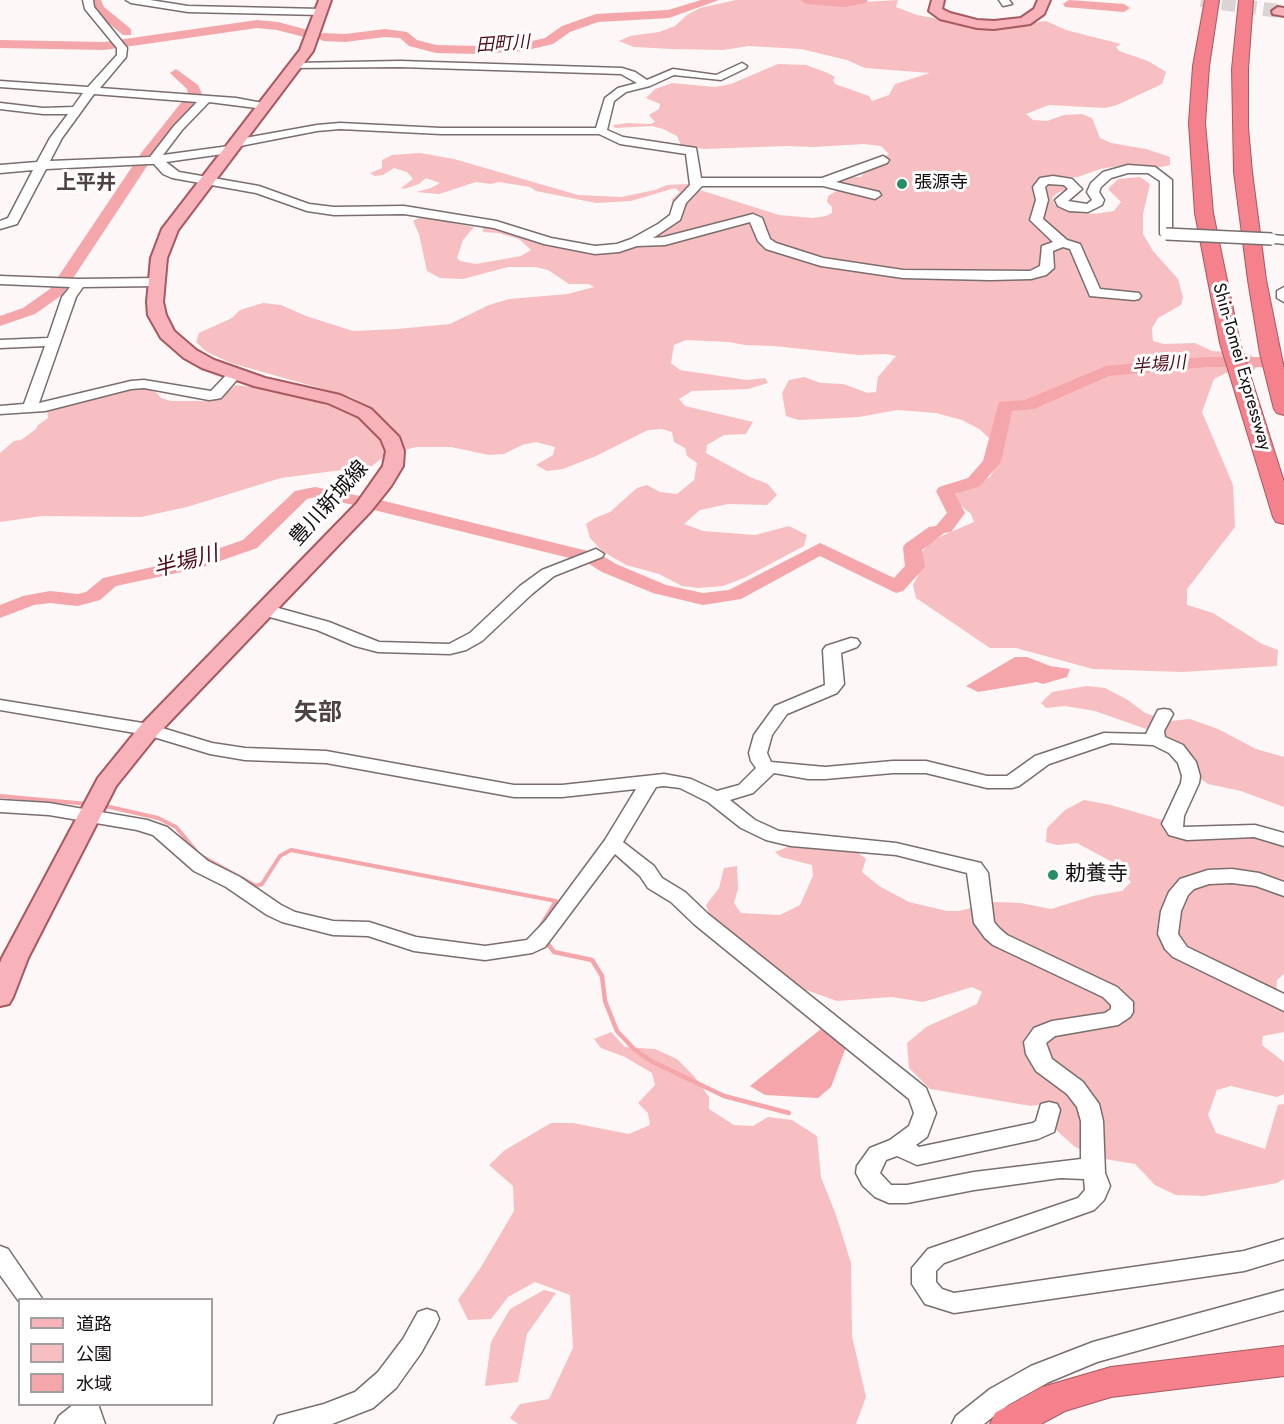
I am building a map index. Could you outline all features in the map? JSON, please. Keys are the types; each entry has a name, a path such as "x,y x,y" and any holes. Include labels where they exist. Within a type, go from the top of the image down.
{"highway":[{"name":"Shin-Tomei Expressway","path":"1212,0 1201,66 1197,123 1204,213 1230,343 1284,517"},
{"name":"Shin-Tomei Expressway","path":"1246,0 1241,41 1240,127 1248,219 1270,353 1284,410"},
{"path":"1008,1424 1055,1398 1092,1386 1284,1361"}],"main road":[{"path":"938,0 935,11 945,16 967,22 994,25 1025,21 1039,11 1044,0"},
{"name":"豊川新城線","path":"0,997 8,958 106,783 149,730 378,490 393,466 395,451 390,436 376,421 352,405 235,374 190,354 167,334 157,315 155,302 159,258 165,237 178,216 295,66 311,40 323,6"}],"street":[{"path":"0,225 13,221 56,138 90,92 122,55 123,51 89,7 88,0"},
{"path":"131,0 188,9 323,6"},
{"path":"295,66 400,64 622,71 646,84"},
{"path":"601,131 609,100 622,90 646,84 673,72 717,78 742,66"},
{"path":"0,84 90,92 117,91 189,99 236,101 264,106"},
{"path":"150,160 204,99"},
{"path":"0,106 43,111 77,110"},
{"path":"0,170 150,160 340,126 441,131 601,131 628,141 692,151 695,182 694,190 680,202 676,217 636,242 619,248 595,250 549,241 496,225 404,210 319,209 259,190 176,175 150,160"},
{"path":"823,182 883,160"},
{"path":"1134,296 1095,293 1075,247 1062,243 1036,220 1042,200 1039,187 1044,181 1068,182 1076,189 1063,196 1062,203 1069,207 1088,208 1096,205 1098,200 1093,192 1100,179 1119,170 1151,170 1166,180 1166,234 1281,241"},
{"path":"695,182 823,182 875,195"},
{"path":"636,242 665,242 746,218 753,218 758,221 764,241 771,246 821,262 903,274 979,276 1036,274 1047,268 1047,249 1062,243"},
{"path":"0,267 22,281"},
{"path":"0,280 69,283 157,282"},
{"path":"30,408 69,297 69,283"},
{"path":"1284,291 1284,298"},
{"path":"0,344 53,342"},
{"path":"0,410 45,407 144,384 209,396 216,395 235,374"},
{"path":"265,610 323,626 378,647 450,649 476,638 526,590 548,573 592,556"},
{"path":"767,768 760,761 758,753 763,735 781,710 831,689 835,684 832,650 851,643"},
{"path":"0,705 149,730 210,748 245,754 326,757 514,791 562,791 664,780 684,783 715,798 747,824 772,836 791,840 896,849 974,868 978,873 984,923 992,933 1000,940 1110,992 1122,1002 1122,1012 1110,1020 1052,1029 1042,1033 1035,1042 1037,1053 1044,1065 1075,1088 1088,1104 1092,1121 1093,1173 1098,1186 1092,1200 1079,1208 936,1256 924,1268 924,1284 927,1290 934,1297 954,1303 1244,1261 1284,1249"},
{"path":"1157,740 1155,731 1164,714"},
{"path":"715,798 746,789 767,768 774,767 808,773 825,773 913,766 1005,783 1012,782 1042,760 1118,736 1157,740 1176,749 1186,762 1191,776 1190,783 1174,816 1172,824 1176,831 1187,834 1236,830 1255,831 1284,840"},
{"path":"0,806 87,815 140,824 160,831 188,858 233,882 269,907 289,917 333,928 369,929 414,944 485,953 532,946 542,938 612,844 647,787 646,782"},
{"path":"612,844 647,871 655,883 678,897 700,919 918,1094 924,1106 924,1121 919,1131 898,1146 878,1154 868,1166 871,1180 889,1194 908,1194 974,1181 1060,1169 1082,1168 1093,1173"},
{"path":"1284,889 1259,880 1232,876 1208,877 1187,884 1179,892 1171,911 1168,934 1172,944 1180,952 1284,1003"},
{"path":"898,1146 916,1156 1038,1130 1046,1126 1049,1110"},
{"path":"0,1256 30,1298"},
{"path":"965,1424 999,1397 1040,1374 1093,1353 1284,1300"},
{"path":"287,1424 326,1415 364,1400 387,1380 412,1346 427,1319"}],"green space":[{"path":"736,0 799,0 828,4 898,0 896,7 917,15 944,20 979,20 992,28 1046,21 1066,30 1121,44 1116,47 1119,51 1148,61 1166,72 1162,84 1117,105 1105,108 1049,105 1026,114 1033,120 1047,121 1064,115 1082,114 1092,118 1100,138 1111,143 1146,149 1170,157 1170,165 1157,168 1120,166 1061,179 1067,189 1052,198 1055,205 1074,212 1094,214 1114,211 1121,202 1108,189 1118,179 1140,177 1150,184 1143,214 1143,234 1153,251 1178,279 1183,297 1181,305 1158,318 1152,328 1153,341 1164,344 1195,343 1212,351 1245,353 1252,356 1257,367 1253,371 1226,373 1214,379 1202,412 1233,485 1235,527 1187,589 1187,605 1213,613 1262,644 1278,650 1277,666 1183,672 1093,669 1016,648 990,648 916,598 913,585 922,568 920,555 930,541 974,522 971,514 961,506 954,495 990,477 1000,460 1001,449 979,429 962,420 936,413 897,410 859,417 799,420 786,416 782,393 789,380 804,377 821,383 843,384 868,393 876,392 878,377 896,356 886,354 859,355 686,340 674,345 671,363 680,370 747,380 765,378 768,383 748,389 692,391 679,399 685,406 753,422 746,434 724,435 707,445 706,453 768,484 777,495 767,505 728,504 700,510 684,524 703,531 755,535 789,526 807,535 804,546 744,578 723,586 698,588 682,586 659,574 626,565 602,551 590,538 586,524 610,512 637,488 647,485 660,492 677,494 694,480 697,463 687,456 685,448 674,442 672,432 662,429 648,430 596,456 563,469 547,471 536,465 553,455 555,447 536,442 522,445 504,454 489,455 451,447 416,447 386,455 372,466 281,478 187,507 141,517 42,516 0,522 0,453 14,441 21,440 36,429 48,418 47,411 57,407 135,387 147,388 161,398 171,401 204,401 216,399 236,385 279,391 351,412 365,405 351,397 231,363 207,352 196,342 199,333 232,318 240,310 263,303 281,305 306,316 353,331 397,329 450,324 489,305 509,299 568,294 594,287 589,284 569,284 548,270 535,267 508,267 463,279 440,278 427,271 419,234 413,221 422,217 474,227 463,240 457,258 460,261 476,264 521,256 531,250 519,239 498,233 483,232 483,228 493,227 566,243 604,245 621,243 667,226 682,205 671,200 680,192 675,188 631,201 596,203 499,182 491,184 476,182 439,194 416,192 440,183 426,178 419,184 404,189 401,188 413,179 407,172 394,168 383,175 375,176 370,173 382,168 382,160 392,155 420,153 454,159 578,195 621,197 655,190 667,185 688,184 691,190 703,191 779,215 813,218 832,213 832,207 827,202 828,196 843,187 837,183 838,180 861,177 863,171 873,162 889,154 881,146 864,144 704,149 681,145 677,136 652,126 615,128 613,125 655,122 649,115 659,109 660,104 646,98 655,89 672,83 715,87 731,84 778,64 806,65 828,73 835,77 833,80 835,84 869,96 872,101 889,95 895,84 930,73 865,68 847,60 801,49 749,46 723,50 672,49 634,47 619,41 630,36 659,32 675,26 687,15 700,8"},
{"path":"1087,686 1105,688 1128,700 1145,713 1170,721 1190,719 1218,729 1256,749 1284,757 1284,807 1241,791 1208,784 1198,777 1196,759 1173,740 1163,735 1095,711 1065,706 1046,708 1041,703 1052,692"},
{"path":"1084,800 1111,805 1162,820 1180,830 1257,835 1284,846 1284,974 1277,980 1276,1005 1284,1011 1284,1032 1263,1036 1262,1045 1284,1062 1284,1094 1277,1097 1231,1086 1217,1090 1208,1115 1216,1133 1265,1149 1278,1105 1284,1104 1284,1179 1277,1183 1204,1196 1176,1195 1155,1185 1135,1164 1105,1159 1075,1147 1054,1128 1050,1103 1031,1106 930,1089 909,1068 907,1043 926,1027 977,1004 982,992 972,987 923,1002 892,997 837,1001 803,989 762,962 711,919 706,905 719,888 724,868 737,866 738,889 734,903 741,913 780,915 800,905 813,876 812,865 781,857 775,852 793,845 857,852 866,859 862,872 879,886 909,902 947,911 959,911 995,902 1021,903 1051,909 1093,896 1122,891 1131,882 1114,863 1077,843 1057,845 1046,842 1047,828 1065,810"},
{"path":"611,1032 625,1047 655,1049 677,1059 694,1076 709,1097 709,1109 734,1125 753,1126 768,1117 792,1120 817,1136 821,1177 851,1263 852,1336 866,1397 856,1424 518,1424 510,1418 520,1404 549,1399 573,1348 570,1295 535,1282 508,1297 491,1319 468,1320 458,1300 481,1267 514,1211 513,1186 489,1165 505,1150 551,1123 573,1123 629,1134 650,1125 648,1113 638,1103 655,1085 652,1073 625,1057 601,1048 594,1039"},
{"path":"544,1290 556,1293 527,1334 518,1382 485,1386 491,1342 510,1309"}],"water":[{"path":"1015,657 1027,657 1050,666 1070,669 1067,677 1043,684 1037,682 978,692 966,686"},
{"path":"821,1029 846,1047 831,1087 818,1098 765,1095 750,1086"}],"waterway":[{"path":"95,0 99,9 127,32"},
{"name":"田町川","path":"323,37 345,38 385,33 403,35 413,43 436,49 478,50 523,47 549,41 566,29 596,18 669,14 713,0"},
{"name":"田町川","path":"806,0 844,3 862,0"},
{"name":"田町川","path":"1069,4 1124,8"},
{"name":"田町川","path":"0,44 104,46 257,24 278,26 304,33"},
{"path":"0,321 29,311 46,300 56,292 69,274 147,155 195,94 193,88 176,73"},
{"name":"半場川","path":"1040,399 1106,371 1207,362 1260,362 1284,366"},
{"name":"半場川","path":"944,528 956,513 945,491 974,482 992,462 1005,406 1028,405 1034,402"},
{"name":"半場川","path":"0,612 30,600 50,597 78,600 93,596 110,582 193,564 250,544 301,495 315,492 359,501"},
{"name":"半場川","path":"380,506 593,558 609,568 660,589 703,599 734,595 747,588"},
{"name":"半場川","path":"755,584 820,549 896,587 915,567 912,548 936,531"},
{"path":"0,796 88,804"},
{"path":"101,805 158,818 176,827 196,851"},
{"path":"201,856 256,886 262,884 280,856 291,850 556,901 540,927"},
{"path":"545,940 554,952 592,960 602,976 605,1001 617,1031 634,1049 651,1061 724,1096 789,1113"}],"tunnel":[{"path":"1201,0 1278,11"}],"place":[{"name":"張源寺","path":"902,184"},
{"name":"勅養寺","path":"1053,875"}],"district":[{"name":"上平井","path":"86,184"},
{"name":"矢部","path":"318,714"}]}
